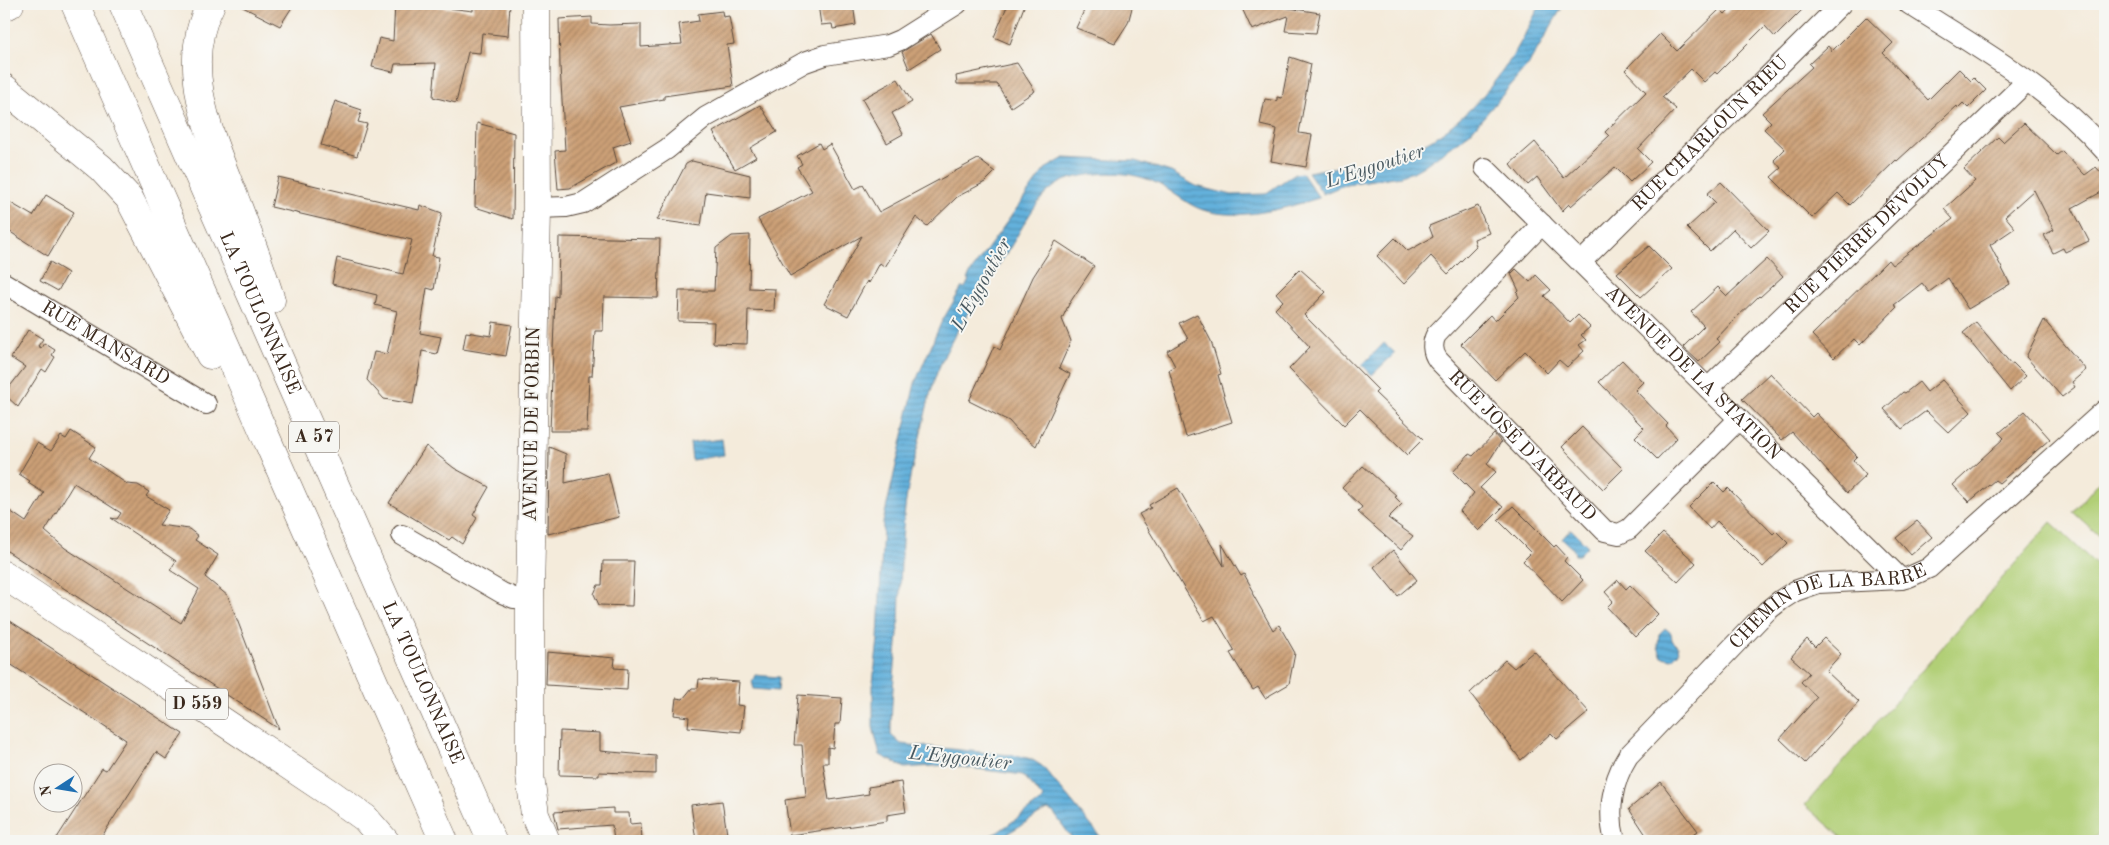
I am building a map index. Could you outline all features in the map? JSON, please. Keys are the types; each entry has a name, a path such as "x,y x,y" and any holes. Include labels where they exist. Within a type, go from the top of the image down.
{"main road":[{"path":"4,7 10,4"},
{"name":"A 57","path":"75,4 444,841"},
{"name":"LA TOULONNAISE","path":"123,4 492,841"},
{"path":"212,4 198,36 196,65 201,99 209,132 251,240 332,477"},
{"name":"AVENUE DE FORBIN","path":"536,4 536,208 530,599 530,790 535,816 546,841"},
{"path":"5,88 101,168 129,198 350,628"},
{"name":"D 559","path":"4,574 330,793 364,818 385,841"}],"street":[{"path":"536,208 566,207 583,203 667,149 696,124 805,62 825,55 888,45 900,40 957,4"},
{"name":"RUE CHARLOUN RIEU","path":"1580,262 1841,4"},
{"path":"1910,4 2027,81 2066,110 2105,152"},
{"name":"RUE PIERRE DÉVOLUY","path":"1708,388 2027,81"},
{"name":"AVENUE DE LA STATION","path":"1485,168 1901,578"},
{"name":"RUE JOSÉ D'ARBAUD","path":"1542,224 1436,335 1433,343 1434,351 1438,360 1604,531 1619,534 1629,529 1739,419"},
{"name":"RUE MANSARD","path":"4,283 206,404"},
{"name":"CHEMIN DE LA BARRE","path":"1615,841 1611,818 1613,793 1619,774 1628,756 1767,611 1795,591 1810,585 1839,581 1901,578 1919,573 1938,560 2105,410"},
{"path":"402,535 502,593 514,598 530,599"}],"green space":[{"path":"2105,475 2105,541 2073,512"},
{"path":"2051,522 2105,573 2105,826 2092,841 1846,841 1805,805"}],"water":[{"name":"L'Eygoutier","path":"1541,4 1564,4 1529,64 1470,133 1413,172 1401,176 1346,184 1323,194 1308,172 1395,156 1431,140 1463,116 1503,70 1518,48"},
{"name":"L'Eygoutier","path":"1064,158 1135,161 1171,172 1196,186 1232,195 1265,194 1294,174 1302,173 1319,198 1276,210 1232,214 1203,210 1162,186 1142,177 1110,173 1077,177 1065,181 1045,194 1037,204 953,338 933,385 912,467 905,505 891,735 901,744 1020,756 1031,759 1042,766 1104,841 1074,841 1053,812 1048,810 995,841 977,841 998,832 1044,799 1023,775 947,765 905,768 880,755 873,727 873,683 878,639 883,522 915,383 941,323 962,287 965,288 969,280 967,279 973,269 1045,169"},
{"path":"1384,343 1395,353 1372,375 1362,365"},
{"path":"722,439 724,455 692,460 690,443"},
{"path":"1571,529 1588,546 1579,555 1575,555 1574,550 1562,539"},
{"path":"1665,628 1671,633 1672,640 1678,646 1679,652 1672,659 1662,657 1658,647 1659,634"},
{"path":"755,675 779,677 778,691 754,689 752,682"}],"building":[{"path":"237,4 294,4 280,26"},
{"path":"395,4 416,4 473,11 473,4 510,4 508,36 482,33 480,53 468,52 456,103 433,97 436,63 395,64 393,72 372,67 379,38 393,41"},
{"path":"818,4 853,4 856,25 833,29 832,24 821,25"},
{"path":"1008,4 1025,4 1010,44 994,37"},
{"path":"1087,4 1133,4 1128,23 1115,43 1076,28"},
{"path":"1240,4 1264,4 1320,13 1316,33 1285,31 1288,16 1252,30"},
{"path":"1736,4 1808,4 1775,37 1765,26 1717,74 1715,72 1704,82 1691,69 1662,97 1676,109 1638,149 1651,162 1630,182 1615,167 1571,206 1569,204 1562,211 1537,177 1528,185 1510,164 1535,142 1564,178 1609,136 1605,132 1646,92 1625,70 1660,34 1677,51 1720,9 1725,14"},
{"path":"722,11 723,17 729,16 734,44 727,45 733,86 664,96 664,99 619,107 631,141 613,147 617,162 570,188 558,189 555,151 565,150 559,19 592,17 592,24 641,24 641,47 682,44 679,24 699,21 698,14"},
{"path":"1866,17 1893,43 1883,53 1928,100 1959,69 1971,81 1974,78 1986,90 1968,108 1963,103 1958,108 1957,106 1896,160 1850,205 1838,193 1812,218 1771,177 1781,168 1774,160 1785,149 1764,129 1771,122 1762,113 1812,67 1809,64 1828,46 1832,51"},
{"path":"931,34 940,49 909,69 902,52"},
{"path":"1290,57 1311,64 1299,133 1312,135 1306,167 1271,161 1277,129 1260,125 1265,99 1277,101 1277,97 1282,98"},
{"path":"1017,63 1035,91 1011,107 997,84 957,84 956,76"},
{"path":"898,79 912,102 892,113 903,134 887,143 862,99"},
{"path":"335,101 362,110 358,122 367,124 357,156 321,145"},
{"path":"760,105 777,132 750,148 756,157 735,169 713,132"},
{"path":"477,123 514,133 513,219 475,207"},
{"path":"2024,123 2057,155 2062,151 2085,175 2096,167 2105,177 2105,190 2072,208 2089,241 2065,252 2063,248 2053,253 2044,235 2054,230 2034,190 2005,216 2015,228 1990,245 2010,284 1968,309 1948,278 1929,292 1922,283 1894,305 1897,307 1860,345 1854,339 1834,358 1812,335 1888,260 1892,265 1953,219 1944,209 1975,181 1964,169 1998,137 2003,142"},
{"path":"819,143 822,149 830,144 855,189 863,185 879,212 978,159 995,172 985,182 957,197 927,226 916,217 885,267 880,263 869,283 867,281 848,316 824,304 862,236 790,276 758,219 812,191 797,167 802,164 797,156"},
{"path":"692,161 750,175 750,198 706,192 701,226 657,220 686,164"},
{"path":"278,177 419,210 420,205 442,213 432,256 439,257 434,290 427,288 420,333 441,337 437,354 422,351 413,404 384,399 367,380 374,352 387,354 397,311 375,305 377,295 332,284 337,258 403,274 412,240 271,207"},
{"path":"1721,182 1769,231 1751,248 1733,229 1710,251 1687,228 1715,202 1707,194"},
{"path":"46,195 74,212 48,256 4,228 4,199 33,216"},
{"path":"1478,206 1489,233 1474,239 1476,246 1448,274 1431,256 1404,284 1377,256 1395,238 1408,251 1433,237 1429,226"},
{"path":"750,235 749,288 775,289 774,311 748,310 747,344 713,343 714,322 678,321 679,291 714,291 716,248 732,236"},
{"path":"559,237 660,239 658,298 604,297 603,331 595,331 592,376 589,376 587,431 550,431 555,296 558,297"},
{"path":"1056,241 1094,266 1069,304 1062,319 1071,341 1059,368 1070,374 1036,446 1009,421 969,401 994,346 1000,350 1033,277"},
{"path":"1649,246 1672,269 1641,297 1617,273"},
{"path":"1767,259 1783,276 1734,320 1716,339 1720,342 1699,362 1683,347 1704,326 1691,312 1718,287 1727,296"},
{"path":"50,262 68,273 58,291 40,281"},
{"path":"1300,269 1326,292 1304,315 1378,390 1375,393 1423,439 1407,455 1360,409 1344,425 1289,369 1310,347 1275,309 1283,301 1276,293"},
{"path":"1516,269 1530,282 1536,275 1551,290 1544,296 1570,323 1578,315 1590,327 1581,335 1586,340 1579,345 1584,351 1567,367 1559,360 1547,373 1525,351 1495,380 1461,344 1490,315 1495,321 1519,297 1517,293 1519,291 1511,274"},
{"path":"1197,314 1211,341 1221,374 1218,375 1232,422 1186,437 1169,370 1175,366 1167,351 1188,339 1179,323"},
{"path":"2044,320 2086,370 2072,382 2075,387 2062,397 2026,357"},
{"path":"493,322 512,325 506,356 463,349 466,332 491,336"},
{"path":"1976,322 2011,364 2013,363 2026,376 2010,391 1963,333"},
{"path":"28,330 43,339 38,346 41,348 44,343 55,350 52,355 55,357 46,372 42,369 18,407 4,394 25,367 11,358"},
{"path":"1622,360 1643,382 1635,390 1668,424 1666,426 1677,438 1657,459 1635,437 1644,428 1599,382"},
{"path":"1770,373 1812,417 1816,413 1857,456 1853,460 1866,475 1847,493 1792,432 1782,440 1742,399"},
{"path":"1942,380 1971,412 1949,433 1926,411 1902,429 1884,409 1903,392 1905,393 1919,382 1927,392"},
{"path":"2025,411 2050,439 1999,483 1995,480 1969,502 1953,485 2004,438 1999,433"},
{"path":"1582,427 1623,469 1603,489 1562,447"},
{"path":"71,431 96,447 89,458 127,484 138,485 149,492 146,496 169,510 159,525 189,529 198,536 195,540 218,555 205,577 228,596 279,729 4,549 4,507 26,522 44,493 28,483 30,481 19,474 37,443 51,451 61,436 66,439","holes":["74,483 121,513 117,519 111,518 176,561 170,570 199,589 181,623 65,548 45,531"]},
{"path":"1494,434 1501,442 1487,464 1496,472 1480,488 1503,507 1479,531 1460,511 1474,493 1453,472 1469,454 1473,456"},
{"path":"426,446 454,468 489,487 473,515 477,518 462,544 452,537 449,540 389,503"},
{"path":"549,447 566,454 565,483 608,473 619,517 548,534"},
{"path":"1363,466 1397,496 1395,497 1402,504 1388,518 1413,536 1401,550 1358,512 1362,507 1342,488"},
{"path":"1714,482 1724,492 1728,488 1773,534 1776,531 1788,543 1763,567 1717,521 1710,529 1689,507"},
{"path":"1178,488 1224,566 1222,544 1241,576 1244,574 1254,592 1252,593 1273,630 1279,625 1295,653 1289,684 1265,698 1258,687 1253,690 1230,653 1235,651 1214,616 1204,621 1139,514 1151,508 1149,505"},
{"path":"1513,506 1554,547 1556,545 1567,557 1564,561 1583,580 1562,602 1523,561 1531,553 1498,520"},
{"path":"1917,521 1932,537 1911,555 1896,538"},
{"path":"1663,533 1696,563 1678,582 1645,551"},
{"path":"1393,550 1417,580 1398,596 1374,567"},
{"path":"603,561 634,561 632,606 599,605 594,594 598,585 602,585"},
{"path":"1618,580 1626,589 1630,585 1658,614 1635,637 1607,607 1613,601 1605,592"},
{"path":"4,617 183,734 166,759 156,752 99,841 55,841 74,812 82,812 82,799 102,768 106,770 126,740 4,660"},
{"path":"1824,638 1841,654 1826,671 1859,702 1805,763 1780,739 1817,697 1801,682 1809,673 1791,657 1807,639 1815,647"},
{"path":"1534,651 1589,712 1557,739 1551,733 1521,760 1470,693 1505,660 1514,668"},
{"path":"547,652 615,658 614,668 628,669 627,690 546,685"},
{"path":"699,679 739,682 737,705 744,706 741,732 688,727 689,717 674,715 676,698 683,699 692,688 698,688"},
{"path":"798,695 842,698 840,724 835,724 833,748 828,747 828,763 823,763 829,800 869,794 868,787 901,782 906,812 887,815 887,821 790,835 785,800 806,797 802,745 794,745"},
{"path":"560,731 600,733 600,751 656,756 656,774 599,772 599,776 559,775"},
{"path":"1661,782 1698,831 1684,841 1650,841 1629,809"},
{"path":"722,801 728,841 696,841 691,805"},
{"path":"613,808 613,813 629,813 630,824 641,823 642,841 614,841 612,825 558,829 554,812"}]}
